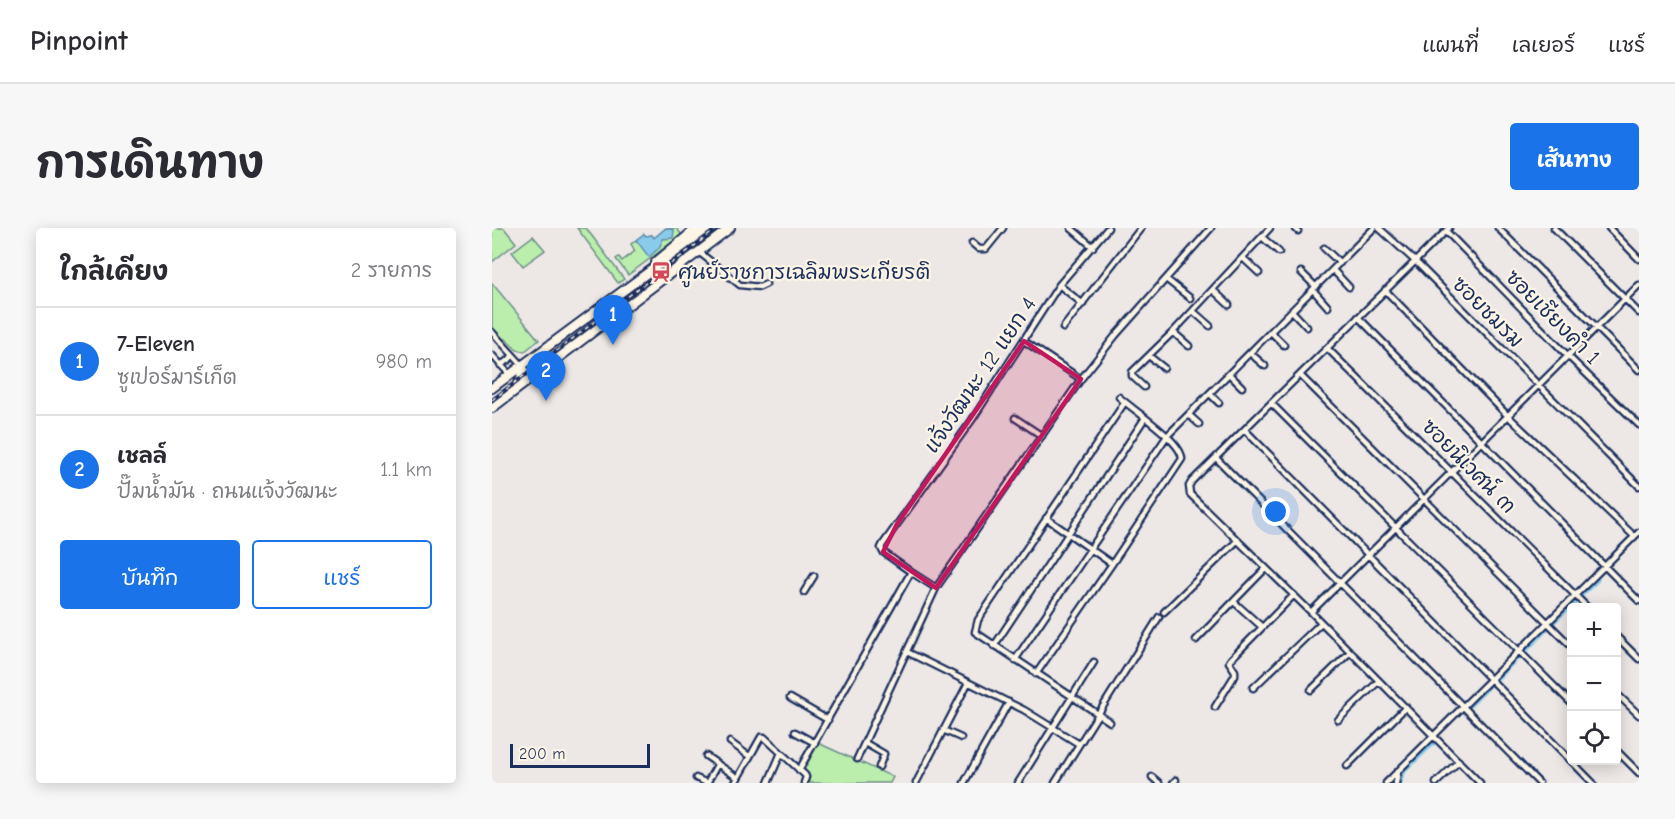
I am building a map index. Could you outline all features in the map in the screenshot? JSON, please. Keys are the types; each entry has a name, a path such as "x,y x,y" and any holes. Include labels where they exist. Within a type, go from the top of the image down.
{"main road":[{"path":"648,272 661,257 697,228"},
{"path":"492,388 708,228"},
{"path":"658,282 674,265 723,228"},
{"path":"492,408 730,228"},
{"path":"516,390 522,380 524,370 522,365"}],"street":[{"path":"972,243 979,249 986,249 1003,228"},
{"path":"1071,228 1093,247"},
{"name":"แจ้งวัฒนะ 12 แยก 4","path":"911,572 883,552 881,548 883,544 972,420 1059,285 1108,228"},
{"path":"1063,328 1141,228"},
{"path":"857,759 936,588 1082,379 1211,228"},
{"path":"1144,387 1131,374 1270,228"},
{"path":"1015,660 1167,436 1374,228"},
{"name":"ซอยชมรม","path":"1379,228 1639,486"},
{"path":"1498,228 1639,370"},
{"path":"1554,228 1639,314"},
{"path":"1609,228 1639,259"},
{"path":"1447,230 1192,481 1189,489 1190,494 1311,612 1480,783"},
{"name":"ซอยเชียงคำ 1","path":"1447,230 1567,355 1639,425"},
{"path":"1262,237 1279,252"},
{"path":"1324,248 1340,263"},
{"path":"699,252 740,285 760,287 766,284"},
{"path":"1243,258 1259,273"},
{"path":"1333,270 1349,287"},
{"path":"1301,272 1328,307"},
{"path":"1166,279 1190,298"},
{"path":"1059,285 1083,304"},
{"path":"1311,612 1639,285"},
{"path":"1213,290 1229,305"},
{"path":"1385,290 1508,416 1634,536"},
{"path":"1193,311 1210,326"},
{"path":"1292,311 1307,327"},
{"path":"1358,317 1639,601"},
{"path":"492,332 522,365"},
{"path":"1173,332 1189,346"},
{"path":"1271,332 1284,345"},
{"path":"1024,341 1082,379"},
{"name":"ซอยนิเวศน์ ๓","path":"1327,348 1583,603"},
{"path":"1251,353 1264,366"},
{"path":"492,355 510,375"},
{"path":"500,365 512,356"},
{"path":"1149,356 1164,368"},
{"path":"1229,374 1242,387"},
{"path":"1300,375 1567,642"},
{"path":"1210,394 1219,403"},
{"path":"1036,674 1182,459 1179,448 1167,436 1119,397"},
{"path":"1110,722 975,632 976,626 1046,518 1125,402"},
{"path":"1271,403 1567,699"},
{"path":"1189,415 1199,424"},
{"path":"1015,418 1042,436"},
{"path":"994,646 1145,418"},
{"path":"1245,430 1593,783"},
{"path":"1216,458 1539,783"},
{"path":"1046,518 1112,564"},
{"path":"1386,783 1639,532"},
{"path":"1164,612 1238,540"},
{"path":"1196,640 1266,568"},
{"path":"799,770 911,572 936,588"},
{"path":"804,592 814,576"},
{"path":"1634,596 1639,591"},
{"path":"1215,707 1235,675 1229,662 1294,596"},
{"path":"1234,602 1262,627"},
{"path":"1055,783 1159,617"},
{"path":"1253,688 1321,623"},
{"path":"1621,640 1639,658"},
{"path":"907,652 1009,702 1080,744"},
{"path":"1311,690 1350,652"},
{"path":"1018,783 1094,662"},
{"path":"1338,720 1379,681"},
{"path":"916,783 968,683"},
{"path":"1621,697 1639,716"},
{"path":"790,698 828,720"},
{"path":"964,783 1009,702"},
{"path":"1347,766 1406,707"},
{"path":"943,730 961,738"},
{"path":"795,732 815,743"},
{"path":"706,756 737,781 761,736 806,777 804,783"},
{"path":"730,742 749,756"},
{"path":"865,744 884,753 879,767"},
{"path":"768,783 781,753"},
{"path":"1621,754 1639,773"},
{"path":"1436,783 1459,761"},
{"path":"696,778 708,782 717,765"},
{"path":"1396,783 1398,772"},
{"path":"1152,777 1159,783"}],"highlighted area":[{"path":"1024,341 1081,379 936,588 883,552 897,524"}],"green space":[{"path":"492,228 504,228 516,243 492,262"},
{"path":"577,228 586,228 624,279 618,283"},
{"path":"666,228 676,228 682,235 628,275 616,259 619,257 622,261 635,251 631,244 644,234 652,235 654,238"},
{"path":"533,236 545,250 523,266 512,252"},
{"path":"492,283 539,340 525,351 517,350 506,339 502,340 492,328"},
{"path":"818,743 893,777 890,783 805,783 809,777 803,772"}],"water":[{"path":"666,228 674,230 673,238 663,239 659,248 649,257 636,240 644,234 652,235 654,238"}],"waterway":[{"path":"1581,595 1597,580"},
{"path":"1551,624 1576,601"},
{"path":"1524,652 1548,627"},
{"path":"1495,680 1520,655"},
{"path":"1467,708 1491,684"},
{"path":"1400,783 1402,773 1434,742"}],"railway":[{"path":"492,400 718,228"}],"place":[{"name":"ศูนย์ราชการเฉลิมพระเกียรติ","path":"661,272"},
{"name":"7-Eleven","path":"613,345"},
{"name":"เชลล์","path":"546,401"}]}
